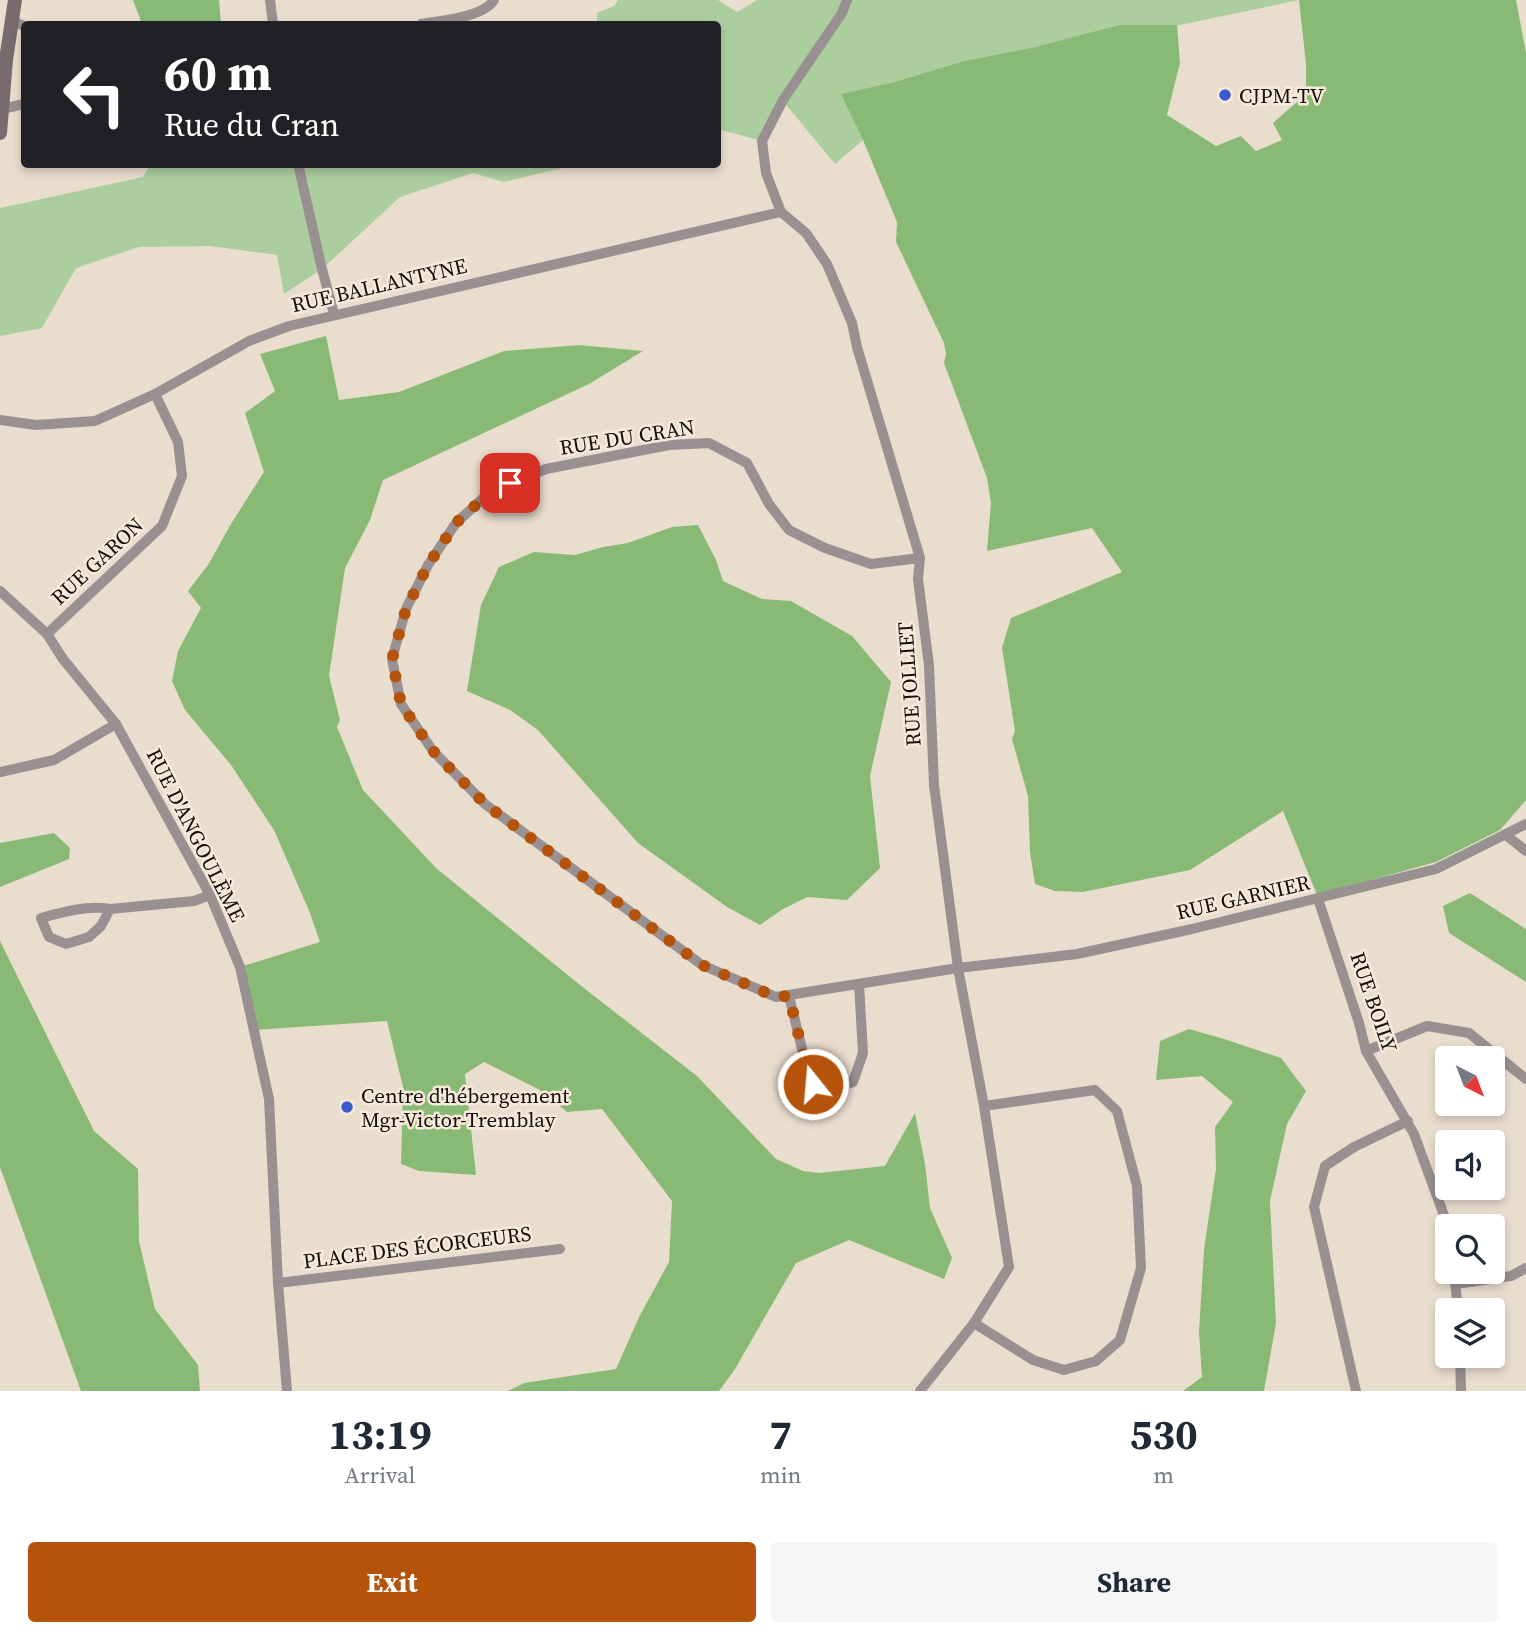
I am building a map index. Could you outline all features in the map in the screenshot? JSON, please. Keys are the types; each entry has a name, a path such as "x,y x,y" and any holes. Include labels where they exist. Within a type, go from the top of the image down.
{"street":[{"path":"0,133 3,59 19,23 15,0"},
{"path":"270,0 273,21"},
{"path":"437,21 478,13 492,5 495,0"},
{"name":"RUE JOLLIET","path":"847,0 842,13 783,100 762,141 766,173 781,212 806,233 827,264 852,323 920,558 919,579 929,665 934,785 958,968 984,1106 1009,1267 974,1323 920,1391"},
{"path":"2,109 21,105"},
{"path":"299,168 321,269 334,314"},
{"name":"RUE BALLANTYNE","path":"0,420 36,425 94,421 155,394 249,341 289,326 781,212"},
{"name":"RUE GARON","path":"47,634 162,526 182,476 178,442 155,394"},
{"name":"RUE DU CRAN","path":"920,558 871,564 825,548 789,530 769,504 747,463 709,443 669,445 546,469 492,490 456,523 428,565 406,609 392,659 401,704 433,751 485,804 702,965 776,997 958,968"},
{"name":"RUE D'ANGOULÈME","path":"1,594 47,634 63,659 116,723 210,895 240,967 269,1099 278,1283 287,1391"},
{"path":"0,772 54,760 116,723"},
{"name":"RUE GARNIER","path":"958,968 1077,954 1318,899 1436,869 1526,824"},
{"path":"1506,835 1526,851"},
{"path":"110,909 101,926 89,937 66,944 49,937 41,918 69,910 194,901 210,895"},
{"name":"RUE BOILY","path":"1318,899 1366,1051 1408,1121 1443,1214"},
{"path":"789,996 813,1084 824,1092 853,1082 863,1053 859,984"},
{"path":"1366,1051 1427,1026 1469,1033 1526,1079"},
{"path":"974,1323 1033,1360 1064,1370 1096,1361 1120,1340 1141,1268 1137,1186 1117,1111 1095,1090 984,1106"},
{"path":"1356,1391 1314,1207 1325,1166 1354,1147 1408,1121"},
{"name":"PLACE DES ÉCORCEURS","path":"278,1283 560,1249"},
{"path":"1505,1277 1526,1268"},
{"path":"1457,1284 1458,1298"},
{"path":"1460,1368 1461,1391"}],"green space":[{"path":"133,0 219,0 221,21 141,21"},
{"path":"618,0 718,0 737,12 757,0 1299,0 1175,26 1035,47 964,61 842,94 863,140 835,164 783,101 762,141 721,130 721,21 597,21 597,13 614,6"},
{"path":"1299,0 1516,0 1526,53 1526,800 1500,830 1436,862 1317,895 1283,811 1190,870 1083,892 1055,891 1035,884 1030,852 1028,796 1012,739 1015,731 1002,648 1011,618 1122,572 1092,528 987,551 991,503 987,478 944,363 944,343 896,242 897,222 841,94 894,82 964,61 1035,47 1120,25 1177,25 1180,63 1167,115 1216,146 1241,136 1256,151 1282,140 1273,123 1306,94 1306,64"},
{"path":"148,168 562,168 504,182 473,173 400,197 322,269 284,294 277,255 211,246 139,247 76,268 42,328 0,336 0,208 143,177"},
{"path":"326,336 339,400 399,392 504,351 579,345 643,351 589,384 383,480 370,520 345,568 329,676 340,720 337,727 363,790 436,868 697,1076 776,1159 803,1171 819,1173 885,1166 915,1113 930,1208 952,1258 944,1279 849,1240 796,1263 735,1369 719,1391 508,1391 524,1383 616,1369 639,1317 669,1262 672,1201 602,1109 567,1112 540,1090 484,1062 465,1074 476,1175 419,1171 401,1164 403,1087 387,1021 254,1030 240,967 320,942 274,830 231,765 185,710 172,681 178,651 201,608 188,591 208,565 264,472 245,413 275,391 260,354"},
{"path":"698,525 716,560 723,581 762,599 791,601 852,636 891,682 870,776 880,868 847,900 807,897 760,925 727,907 638,843 538,730 510,710 467,691 481,605 499,567 534,552 575,555 628,543 672,527"},
{"path":"54,833 70,848 69,859 0,887 0,843"},
{"path":"1470,893 1526,929 1526,982 1449,933 1443,906"},
{"path":"0,941 94,1131 138,1169 139,1241 155,1309 198,1365 200,1391 81,1391 0,1167"},
{"path":"1189,1029 1281,1058 1306,1091 1287,1124 1270,1201 1276,1323 1264,1391 1183,1391 1202,1377 1199,1332 1204,1249 1216,1169 1215,1127 1233,1102 1202,1076 1156,1080 1160,1041"}],"place":[{"name":"CJPM-TV","path":"1225,95"},
{"name":"Centre d'hébergement Mgr-Victor-Tremblay","path":"347,1107"}],"route":[{"path":"510,483 492,490 456,523 428,565 406,609 392,659 401,704 433,751 485,804 702,965 776,997 789,996 813,1084"}]}
